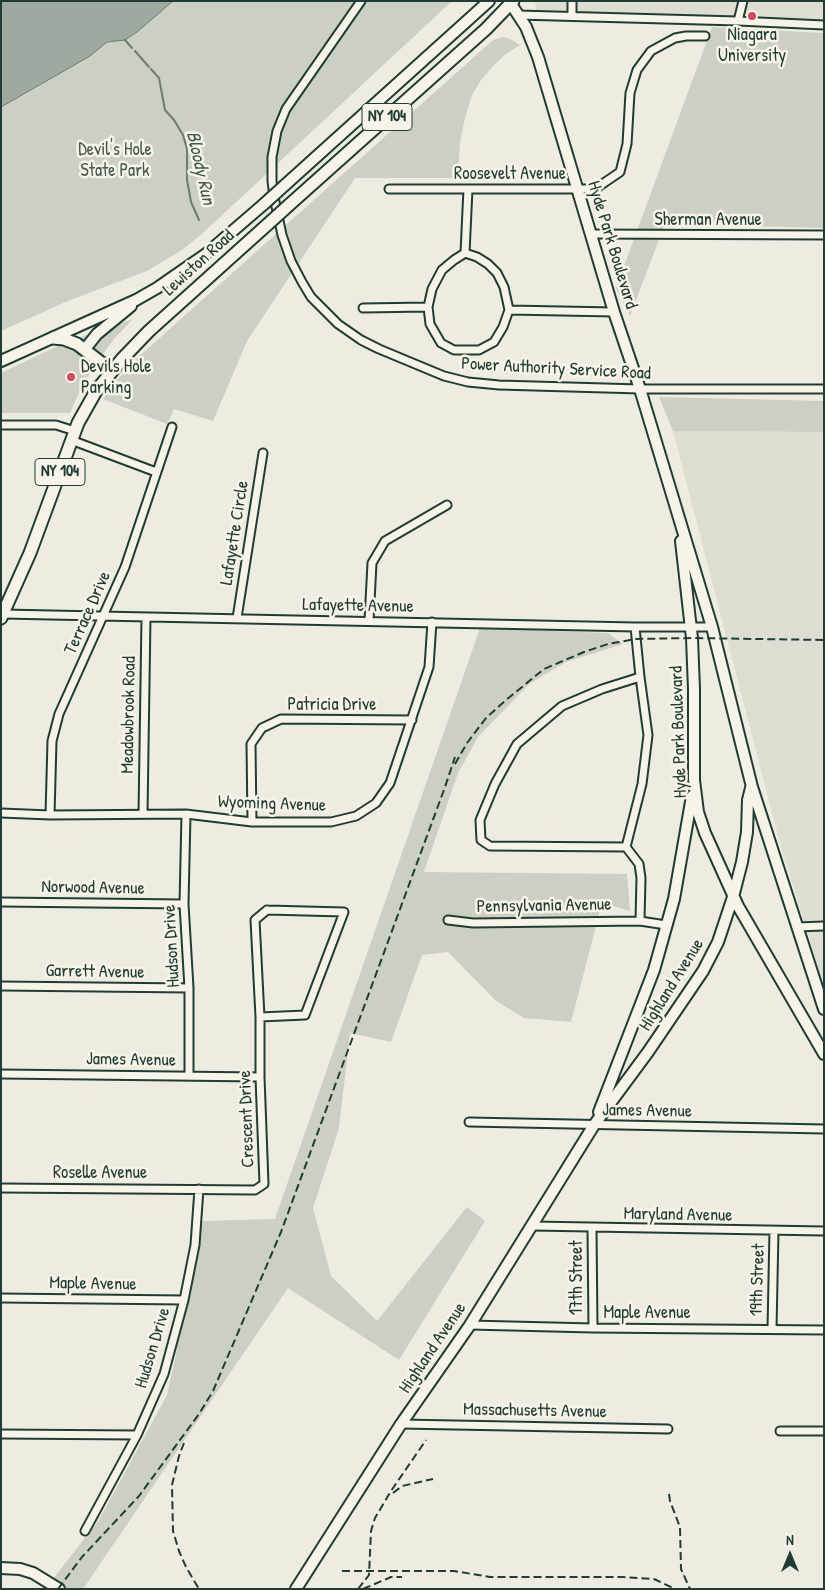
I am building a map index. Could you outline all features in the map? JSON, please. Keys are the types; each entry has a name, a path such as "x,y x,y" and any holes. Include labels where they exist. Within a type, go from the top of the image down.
{"main road":[{"path":"84,349 97,334 147,294 197,262 489,1"},
{"name":"Hyde Park Boulevard","path":"512,3 534,46 712,627 752,787 824,1009"},
{"name":"Lewiston Road","path":"2,616 5,600 26,561 73,435 88,403 112,371 156,324 486,29 512,3"},
{"path":"1,361 147,294"},
{"path":"52,338 64,339 84,349 112,371"},
{"name":"Hyde Park Boulevard","path":"673,498 685,568 691,627 694,688 694,780 698,812 702,826 733,897 824,1054"},
{"name":"Highland Avenue","path":"594,1124 642,1005 654,970 674,899 683,855 694,780"},
{"name":"Highland Avenue","path":"296,1589 401,1424 470,1325 594,1124 648,1052 703,971 718,942 733,897 742,862 747,832 748,800 752,787"},
{"path":"1,1568 20,1569 33,1573 59,1589"}],"street":[{"name":"Power Authority Service Road","path":"361,1 290,101 279,124 275,139 271,173 284,244 294,268 307,290 331,318 361,340 420,366 451,378 468,382 499,385 640,389 824,389"},
{"path":"572,1 572,16"},
{"path":"738,21 743,1"},
{"path":"518,15 738,21 824,26"},
{"name":"Roosevelt Avenue","path":"389,189 595,189 620,172 627,144 630,93 637,70 651,51 675,38 705,36"},
{"path":"465,253 468,188"},
{"name":"Sherman Avenue","path":"592,234 824,235"},
{"path":"465,253 477,257 497,273 504,287 509,310 503,327 494,342 479,350 454,350 441,343 430,324 428,307 432,288 442,270 465,253"},
{"path":"363,308 428,307"},
{"path":"509,310 614,312"},
{"path":"1,425 56,425 73,435 156,472"},
{"name":"Terrace Drive","path":"50,815 52,741 59,714 129,556 172,426"},
{"name":"Lafayette Circle","path":"237,618 263,453"},
{"path":"369,621 372,563 385,541 447,505"},
{"name":"Lafayette Avenue","path":"2,616 237,618 712,627"},
{"name":"Meadowbrook Road","path":"143,814 146,617"},
{"name":"Wyoming Avenue","path":"1,813 50,815 186,814 252,822 331,822 356,816 376,803 390,783 429,667 432,622"},
{"path":"626,847 642,784 648,735 635,627"},
{"path":"626,847 490,846 481,840 480,820 495,784 517,744 562,706 602,689 640,677"},
{"name":"Patricia Drive","path":"252,822 251,744 262,728 282,718 412,720"},
{"name":"Hudson Drive","path":"186,814 184,904 189,988 190,1076"},
{"path":"626,847 639,864 641,878 640,921"},
{"name":"Norwood Avenue","path":"1,902 184,904"},
{"name":"Crescent Drive","path":"199,1188 255,1190 264,1184 260,1018 255,920 266,910 344,912 305,1014 260,1018"},
{"name":"Pennsylvania Avenue","path":"448,920 473,923 640,921 666,925"},
{"path":"796,927 824,926"},
{"name":"Garrett Avenue","path":"1,986 189,988"},
{"name":"James Avenue","path":"1,1074 260,1077"},
{"name":"James Avenue","path":"469,1122 824,1129"},
{"name":"Roselle Avenue","path":"1,1188 199,1188"},
{"name":"Hudson Drive","path":"85,1531 137,1435 164,1374 184,1300 195,1245 199,1188"},
{"name":"Maryland Avenue","path":"532,1226 824,1232"},
{"name":"17th Street","path":"592,1228 593,1328"},
{"name":"19th Street","path":"772,1329 774,1231"},
{"name":"Maple Avenue","path":"1,1298 184,1300"},
{"name":"Maple Avenue","path":"470,1325 824,1330"},
{"name":"Massachusetts Avenue","path":"401,1424 668,1429"},
{"path":"780,1431 824,1431"},
{"path":"1,1434 137,1435"}],"shaded area":[{"path":"1,1 173,1 125,40 107,42 90,56 1,107"},
{"name":"Niagara University","path":"535,1 824,1 824,22 536,10"},
{"path":"673,431 824,432 824,986 781,847"}],"green space":[{"name":"Devil's Hole State Park","path":"171,1 452,1 203,233 182,250 147,271 70,300 1,331 1,96"},
{"path":"712,27 824,33 824,228 665,224 630,316 616,288"},
{"path":"504,37 520,45 493,66 481,80 472,95 460,142 458,178 355,178 247,341 213,421 174,409 167,424 103,399 135,360 493,40"},
{"path":"133,319 114,339 97,362 82,386 70,413 1,413 1,373 64,343"},
{"path":"659,397 824,401 824,432 673,431"},
{"path":"480,628 608,633 623,644 566,662 529,684 478,737 458,773 424,872 627,874 630,911 602,903 571,1022 524,1018 496,1001 448,952 422,955 391,1042 350,1033 339,1128 313,1208 331,1276 377,1321 467,1207 485,1221 399,1360 288,1288 83,1589 67,1589 53,1579 99,1520 167,1395 193,1275 201,1221 275,1219"}],"waterway":[{"name":"Bloody Run","path":"125,40 132,48"},
{"name":"Bloody Run","path":"135,51 149,67"},
{"name":"Bloody Run","path":"151,69 159,78 165,110 183,135 187,149 187,180 191,202 199,220"}],"railway":[{"path":"455,764 467,743 486,718 506,700 544,669 584,652 608,644 636,639 824,640"},
{"path":"58,1589 82,1557 139,1496 199,1414 213,1391 281,1232 455,757"},
{"path":"358,1589 369,1575 371,1531 375,1518 426,1440"},
{"path":"184,1443 172,1485 173,1531 186,1567 199,1589"},
{"path":"393,1493 402,1486 433,1479"},
{"path":"669,1494 680,1527 681,1569 690,1589"},
{"path":"342,1571 454,1571 490,1577 623,1577 654,1579 675,1589"},
{"path":"363,1589 391,1577 402,1577"}],"place":[{"name":"Niagara University","path":"752,16"},
{"name":"Devils Hole Parking","path":"71,377"}]}
